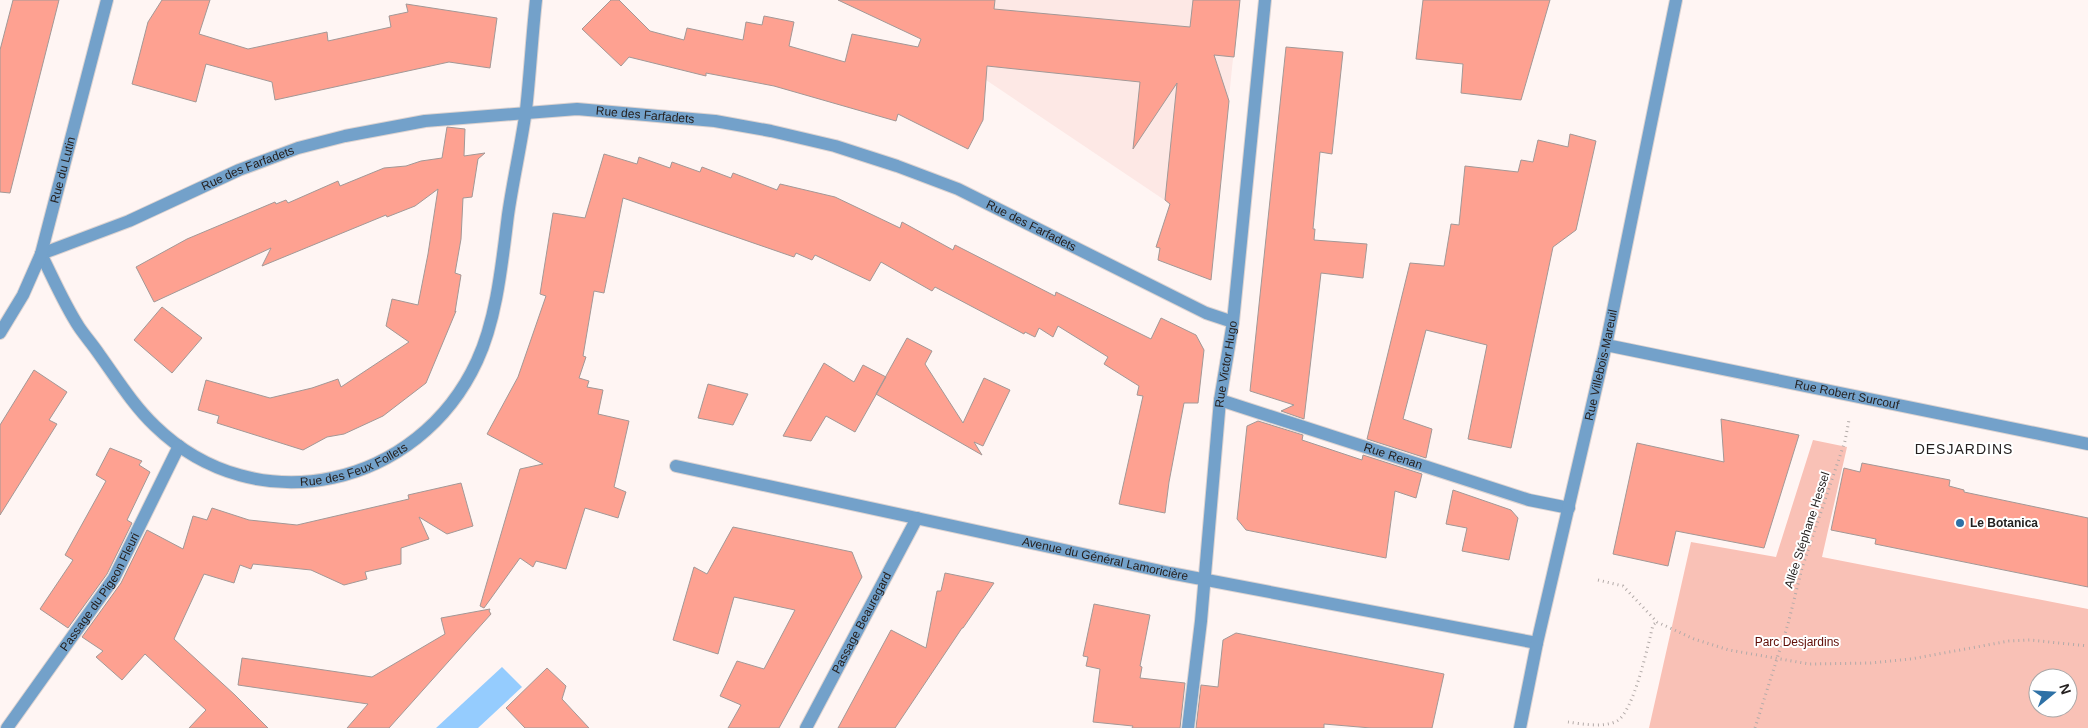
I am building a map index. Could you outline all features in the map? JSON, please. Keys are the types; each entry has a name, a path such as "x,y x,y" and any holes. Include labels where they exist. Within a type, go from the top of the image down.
{"street":[{"name":"Rue du Lutin","path":"0,333 23,295 40,254 107,0"},
{"name":"Rue des Feux Follets","path":"40,254 79,327 114,377 134,404 156,427 179,446 205,462 232,473 261,480 291,482 320,480 349,474 378,464 403,450 427,431 448,410 465,385 478,359 488,330 500,272 526,112 536,0"},
{"name":"Rue Victor Hugo","path":"1188,728 1205,579 1220,400 1233,322 1265,0"},
{"name":"Rue Villebois-Mareuil","path":"1520,728 1537,642 1606,345 1676,0"},
{"name":"Rue des Farfadets","path":"40,254 129,221 238,170 298,148 425,121 526,112 577,110 715,121 771,131 835,146 897,166 958,189 1206,313 1233,322"},
{"name":"Rue Robert Surcouf","path":"1606,345 2088,444"},
{"name":"Rue Renan","path":"1220,400 1529,500 1568,508"},
{"name":"Passage du Pigeon Fleuri","path":"7,728 114,578 179,446"},
{"name":"Avenue du Général Lamoricière","path":"676,466 1205,579 1537,642"},
{"name":"Passage Beauregard","path":"806,728 917,518"}],"path":[{"name":"Allée Stéphane Hessel","path":"1755,728 1777,659 1802,568 1845,441 1852,394"},
{"path":"1598,580 1622,586 1657,622 1694,639 1729,650 1809,664 1871,664 1935,655 2009,641 2030,640 2088,646"},
{"path":"1568,722 1604,725 1618,721 1627,709 1654,625 1657,622"}],"shaded area":[{"path":"867,0 1239,0 1215,234"}],"green space":[{"name":"Parc Desjardins","path":"1813,440 1847,447 1822,557 2088,609 2088,728 1649,728 1691,542 1776,557"}],"water":[{"path":"502,667 522,687 478,728 436,728"}],"building":[{"path":"13,0 59,0 10,193 0,192 0,50"},
{"path":"162,0 210,0 199,34 248,49 327,32 328,41 391,27 389,16 408,12 406,4 497,18 490,68 449,62 275,100 272,82 206,64 196,102 132,84 148,22"},
{"path":"611,0 619,0 650,31 684,40 687,28 743,40 746,22 762,25 764,16 794,22 789,46 845,62 852,34 918,47 921,39 838,0 995,0 994,9 1190,27 1193,0 1240,0 1234,57 1214,55 1229,101 1211,280 1158,260 1160,248 1156,247 1170,204 1165,200 1177,83 1133,149 1140,82 987,66 983,120 968,149 898,114 896,121 774,86 706,73 706,76 629,57 621,66 582,29"},
{"path":"1423,0 1550,0 1521,100 1461,93 1463,64 1416,59"},
{"path":"1286,47 1343,52 1332,154 1320,152 1313,229 1315,229 1314,240 1367,244 1363,278 1321,273 1304,419 1281,411 1294,405 1250,391"},
{"path":"447,127 465,129 464,156 485,153 478,159 472,197 463,198 461,239 455,273 461,275 456,311 426,383 383,416 344,434 327,437 303,450 217,423 219,416 198,410 206,380 270,398 312,388 338,379 341,387 409,342 386,326 392,299 418,305 438,189 415,206 387,217 386,215 262,266 271,248 154,302 136,267 187,239 275,202 276,204 286,200 288,203 338,181 340,186 384,168 406,166 421,161 442,158"},
{"path":"1570,134 1596,141 1576,230 1553,247 1511,448 1468,439 1487,345 1426,330 1403,419 1432,429 1426,458 1367,439 1410,263 1444,266 1451,224 1459,225 1465,166 1518,172 1521,160 1533,162 1538,140 1568,147"},
{"path":"604,154 637,164 639,157 670,168 672,162 700,172 702,167 731,178 733,173 777,190 780,184 835,197 900,228 902,222 953,250 955,245 1055,296 1056,292 1151,339 1161,318 1196,335 1204,350 1198,403 1184,403 1165,513 1119,504 1143,396 1137,395 1139,386 1104,364 1108,357 1058,326 1053,337 1039,328 1035,337 1025,332 1024,334 935,287 932,291 881,262 870,281 815,255 812,260 796,253 794,257 623,198 604,293 594,291 583,356 586,357 579,378 589,381 587,387 603,390 598,414 629,421 614,487 626,492 618,518 585,508 566,569 536,561 533,567 520,558 484,608 480,606 520,469 543,464 487,434 518,377 546,296 540,294 553,213 585,218"},
{"path":"162,307 202,338 172,373 134,340"},
{"path":"907,338 932,351 925,364 963,423 984,378 1010,390 983,446 974,442 982,455 876,394"},
{"path":"824,363 854,382 863,365 886,377 855,432 826,416 811,441 783,436"},
{"path":"34,370 67,392 49,420 57,424 0,515 0,425"},
{"path":"708,384 748,394 733,425 698,418"},
{"path":"1721,419 1799,435 1764,548 1676,531 1668,566 1613,554 1637,443 1724,462"},
{"path":"1258,421 1303,435 1302,440 1362,460 1363,455 1422,474 1416,498 1395,491 1386,558 1246,530 1237,519 1247,426"},
{"path":"110,448 142,461 139,465 150,472 127,520 132,523 107,574 68,628 40,609 73,560 65,555 106,481 96,475"},
{"name":"Le Botanica","path":"1862,463 1950,480 1949,486 1964,490 1964,492 2088,518 2088,587 1875,544 1876,539 1831,530 1844,468 1860,472"},
{"path":"461,483 473,526 447,534 419,517 429,539 401,548 401,564 365,572 367,579 344,585 311,570 253,564 251,569 240,565 234,583 204,574 174,639 268,728 189,728 206,710 145,654 122,680 96,657 103,651 82,637 121,583 147,530 183,549 193,516 207,520 212,508 249,520 297,525 409,499 408,495"},
{"path":"1453,490 1511,510 1518,518 1509,560 1462,551 1467,528 1446,524"},
{"path":"733,527 852,552 862,577 779,728 728,728 741,705 720,696 737,661 764,669 795,610 734,597 718,654 673,640 694,567 707,574"},
{"path":"945,573 994,583 895,728 838,728 891,630 926,648 937,591 941,591"},
{"path":"1094,604 1150,615 1140,666 1142,667 1140,678 1185,683 1180,728 1132,728 1133,726 1093,722 1100,669 1086,666 1088,657 1083,656"},
{"path":"490,609 491,614 389,728 347,728 368,704 238,685 242,658 372,677 445,634 441,618"},
{"path":"1236,633 1444,674 1432,728 1371,728 1324,724 1324,728 1196,728 1201,685 1218,687 1223,640"},
{"path":"547,668 566,686 562,699 589,728 525,728 506,708"}],"place":[{"name":"Le Botanica","path":"1960,523"}],"district":[{"name":"DESJARDINS","path":"1964,449"}]}
